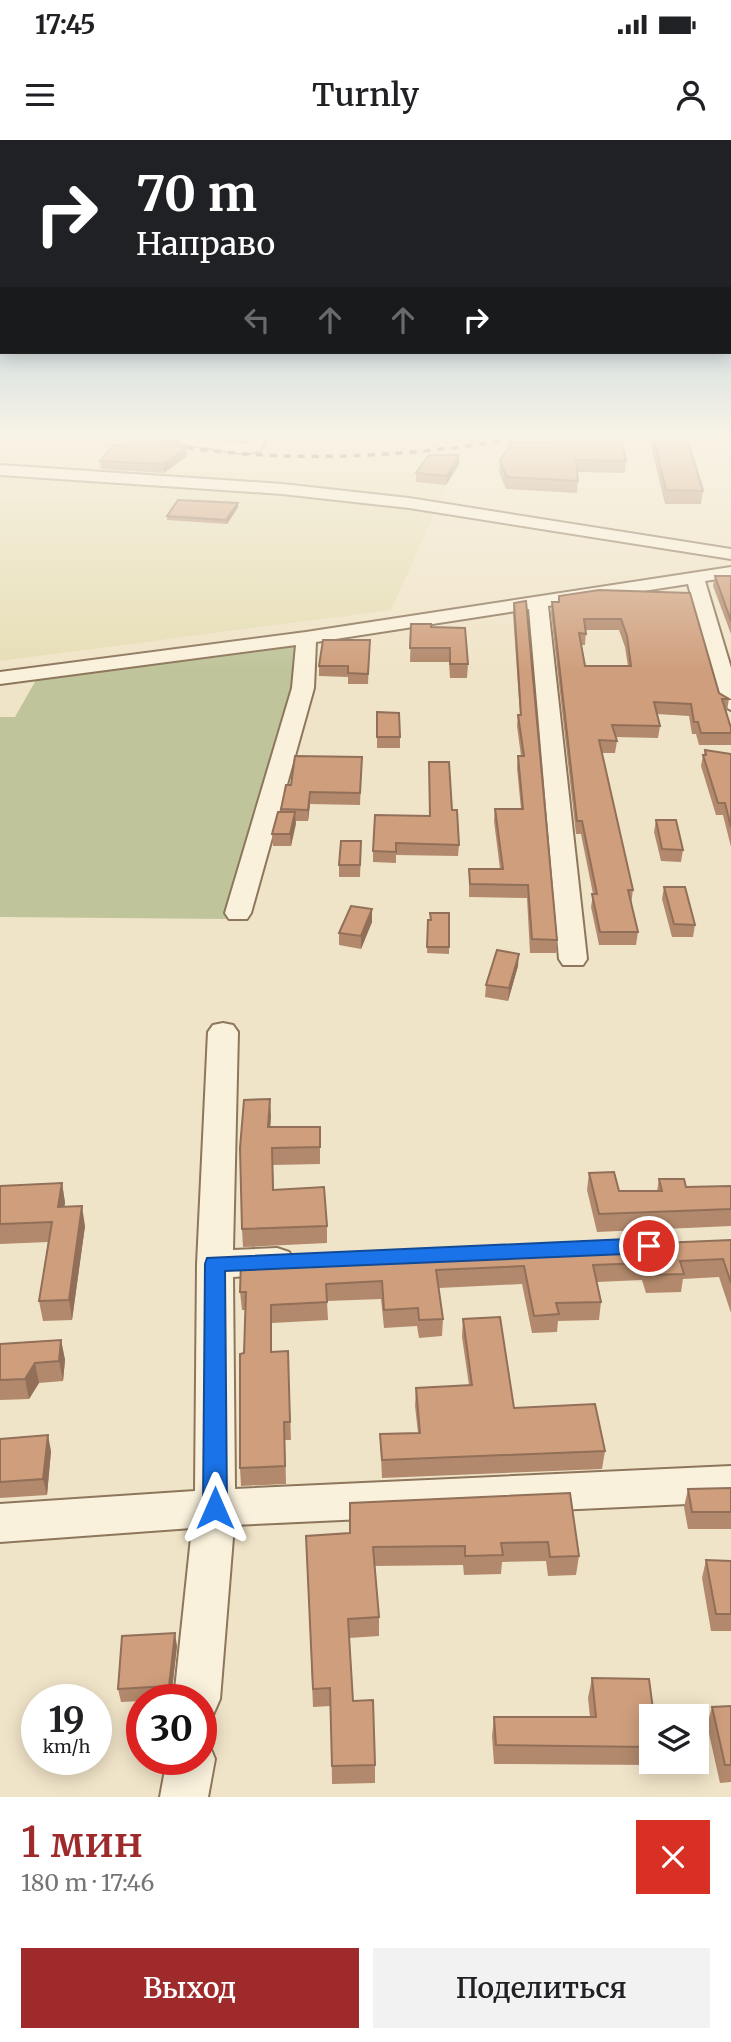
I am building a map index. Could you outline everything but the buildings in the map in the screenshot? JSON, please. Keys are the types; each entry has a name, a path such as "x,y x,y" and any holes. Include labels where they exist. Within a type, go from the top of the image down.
{"street":[{"path":"473,515 731,554"},
{"path":"0,678 306,638 731,572"},
{"path":"695,578 731,704"},
{"path":"538,603 573,959"},
{"path":"238,913 303,688 306,638"},
{"path":"198,1684 215,1508 215,1264 223,1032"},
{"path":"215,1264 312,1260"},
{"path":"0,1523 215,1508 731,1483"},
{"path":"184,1797 188,1775"}],"shaded area":[{"path":"0,515 434,515 391,610 0,661"}],"green space":[{"path":"299,645 294,683 228,919 0,917 0,717 15,717 36,680"}],"route":[{"path":"215,1508 215,1264 649,1246"}]}
